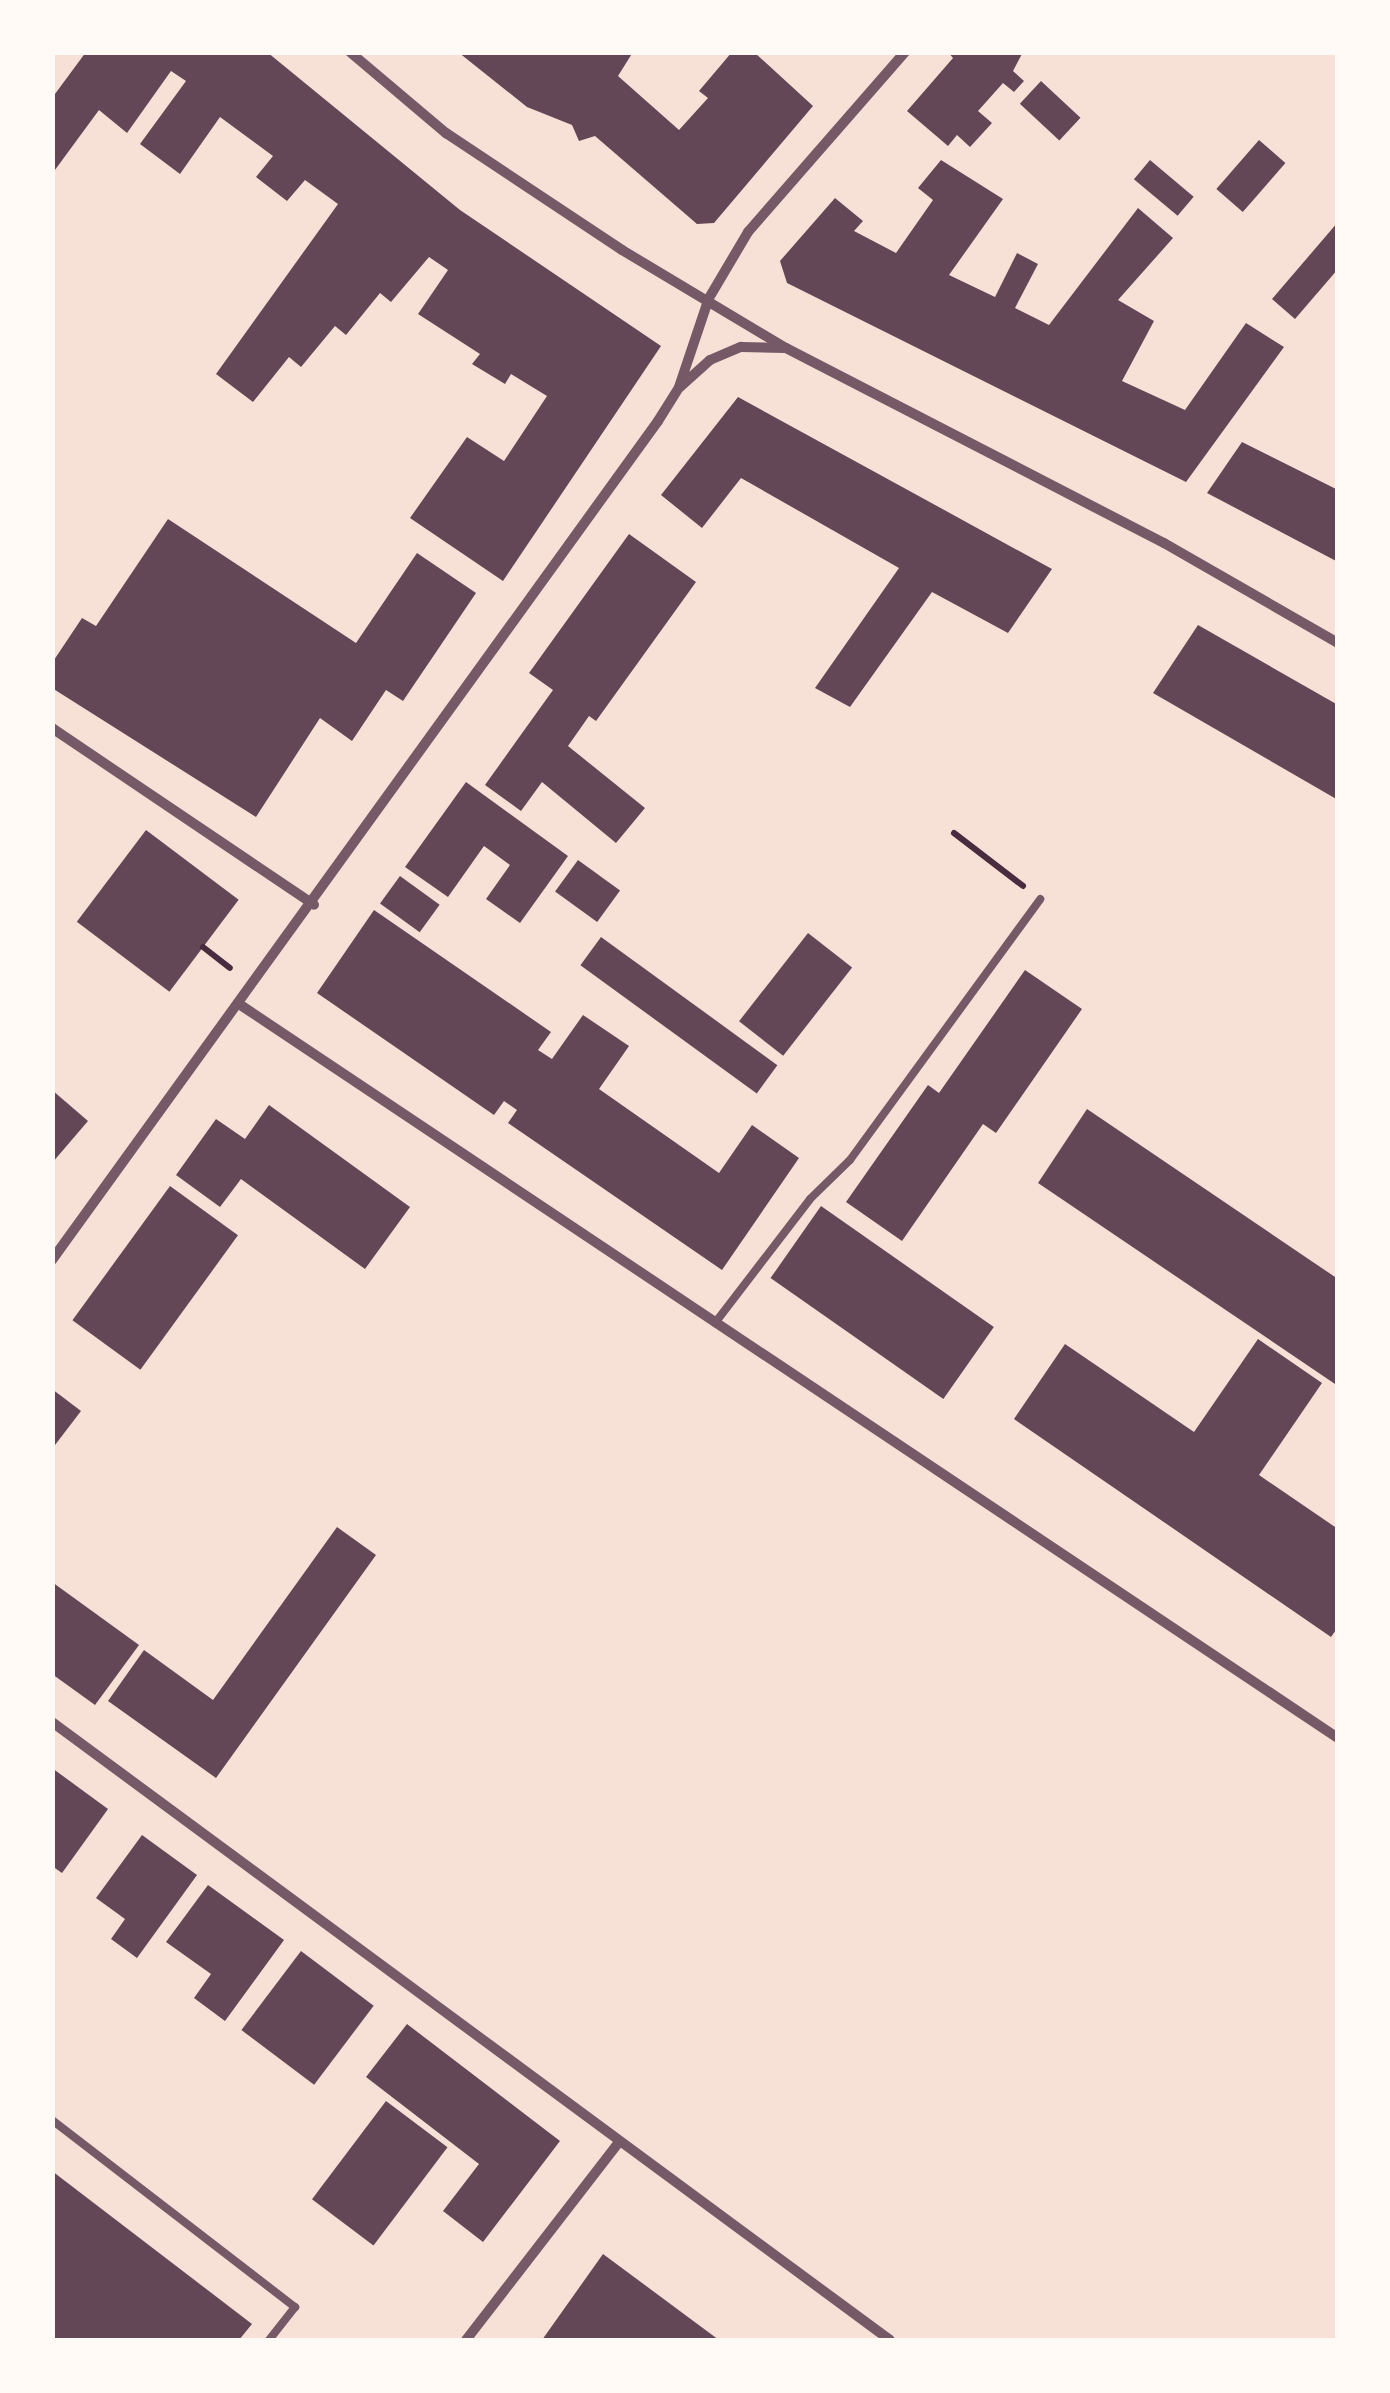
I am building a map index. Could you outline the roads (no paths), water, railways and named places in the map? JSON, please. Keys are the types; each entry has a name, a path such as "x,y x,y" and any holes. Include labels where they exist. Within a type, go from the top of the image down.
{"street":[{"path":"350,52 446,132 554,206 786,348 1164,543 1338,643"},
{"path":"679,387 709,298 748,232 904,52"},
{"path":"52,1260 242,1006 679,387 710,360 741,347 786,348"},
{"path":"52,728 314,905"},
{"path":"242,1006 1338,1738"},
{"path":"52,1722 890,2340"},
{"path":"466,2340 618,2143"}],"lane":[{"path":"715,1324 810,1199 850,1160 1040,899"},
{"path":"52,2120 294,2308 269,2340"}]}
